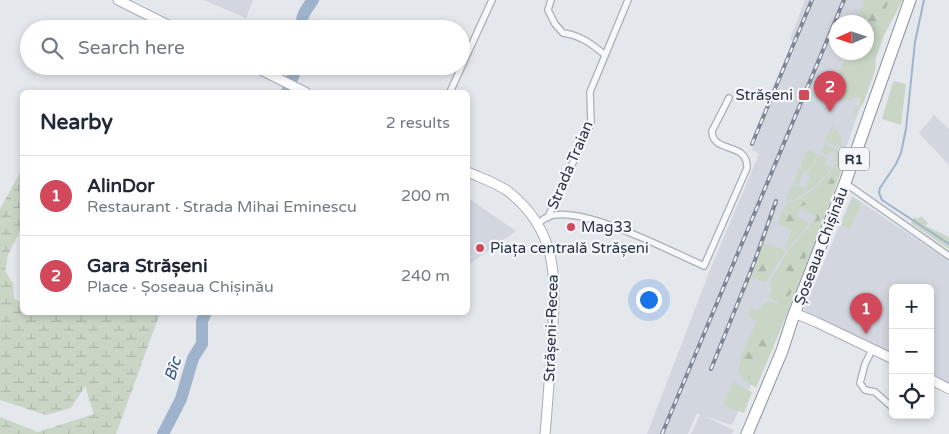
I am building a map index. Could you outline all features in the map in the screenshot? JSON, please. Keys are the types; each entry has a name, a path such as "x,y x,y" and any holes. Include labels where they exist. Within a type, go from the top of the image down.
{"highway":[{"name":"Șoseaua Chișinău","path":"747,434 782,351 794,315 846,183 910,0"},
{"path":"741,434 776,351 794,315"}],"main road":[{"path":"118,0 158,20"},
{"path":"270,75 301,90"},
{"name":"Strășeni-Recea","path":"470,173 508,192 522,204 538,224 548,246 555,287 545,434"},
{"path":"794,315 816,322 889,357"},
{"path":"934,381 949,389"}],"street":[{"path":"470,48 492,0"},
{"path":"551,0 548,10 555,24 563,33 572,34 588,41 605,55"},
{"name":"Strada Traian","path":"548,217 591,123 590,92 628,0"},
{"path":"451,90 458,75"},
{"path":"538,224 548,217 573,215 593,219 704,266 747,168 747,162 742,154 718,143 712,136 712,131 729,98"},
{"path":"846,183 949,256"},
{"path":"872,350 865,364 860,383 862,387 875,392 889,404"}],"shaded area":[{"path":"204,0 253,0 246,18"},
{"path":"805,0 892,0 874,55 874,15 829,15 829,60 872,60 857,106 860,108 787,309 732,425 704,416 734,430 732,434 691,434 700,415 697,413 688,434 647,434 710,270 759,154 752,150 797,42 790,39"},
{"path":"934,115 949,129 949,165 919,133"},
{"path":"852,196 949,261 949,384 934,376 934,284 889,284 889,354 803,312"},
{"name":"Piața centrală Strășeni","path":"470,199 516,231 470,264"}],"green space":[{"path":"866,0 903,0 884,35 876,58 875,71 864,102 853,117 851,117 859,104 860,98 854,97 850,101 844,97 842,101 830,95 845,60 874,60 874,15 859,15"},
{"path":"876,0 889,0 886,8 874,25 874,15 867,15"},
{"path":"893,82 906,84 901,125 882,119"},
{"path":"832,125 840,135 842,148 825,141"},
{"path":"824,144 842,152 842,164 834,161 836,154 830,151 828,155 821,152"},
{"path":"807,150 818,154 811,167 806,172 803,172 799,185 793,184 799,168 802,167"},
{"path":"819,155 826,157 824,165 832,167 811,189 798,198 785,202 792,185 806,188 810,177 807,175"},
{"path":"835,164 842,165 842,168 801,278 756,388 746,382 738,372 742,354 757,321 748,316 751,309 757,311 767,301 778,304 778,302 769,297 772,286 769,284 787,253 806,229 808,230 815,216 800,208 796,217 809,223 788,249 784,248 792,230 777,223 785,205 806,195 826,176"},
{"path":"837,168 840,168 796,282 787,272 780,269 786,260 790,259 796,244 808,233 817,217 811,205 804,205 794,210 793,214 802,225 797,228 780,222 785,206 812,197 818,201 821,200"},
{"path":"20,173 20,231 8,255 5,271 13,283 14,299 20,302 20,315 159,315 116,434 0,434 0,417 38,432 94,414 85,386 71,408 46,415 0,400 0,209"},
{"path":"853,198 861,203 850,229 841,225"},
{"path":"779,203 764,243 782,249 785,252 767,280 764,282 752,277 745,294 742,293 776,204"},
{"path":"921,216 928,223 926,226 949,237 949,249 911,223 915,217 918,219"},
{"path":"768,246 775,249 768,269 763,274 758,275 755,272 757,260 764,247"},
{"path":"782,282 788,282 794,286 790,294 784,299 773,294 773,289"},
{"path":"758,339 765,339 768,345 764,354 758,358 755,364 752,378 748,378 740,371 741,361 748,349"},
{"path":"733,382 752,392 744,413 723,405"}],"waterway":[{"name":"Bîc","path":"303,20 306,10 313,0"},
{"path":"924,0 915,42 906,129 901,153 880,188 879,193 882,200 949,244"},
{"name":"Bîc","path":"288,90 294,75"},
{"name":"Bîc","path":"163,434 181,399 193,358 202,344 202,321 205,315"}],"railway":[{"path":"752,144 812,0"},
{"path":"662,434 844,0"},
{"path":"711,369 754,263 776,201"}],"place":[{"name":"Strășeni","path":"804,95"},
{"name":"Gara Strășeni","path":"830,112"},
{"name":"Mag33","path":"571,227"},
{"name":"Piața centrală Strășeni","path":"480,248"},
{"name":"AlinDor","path":"866,334"}]}
